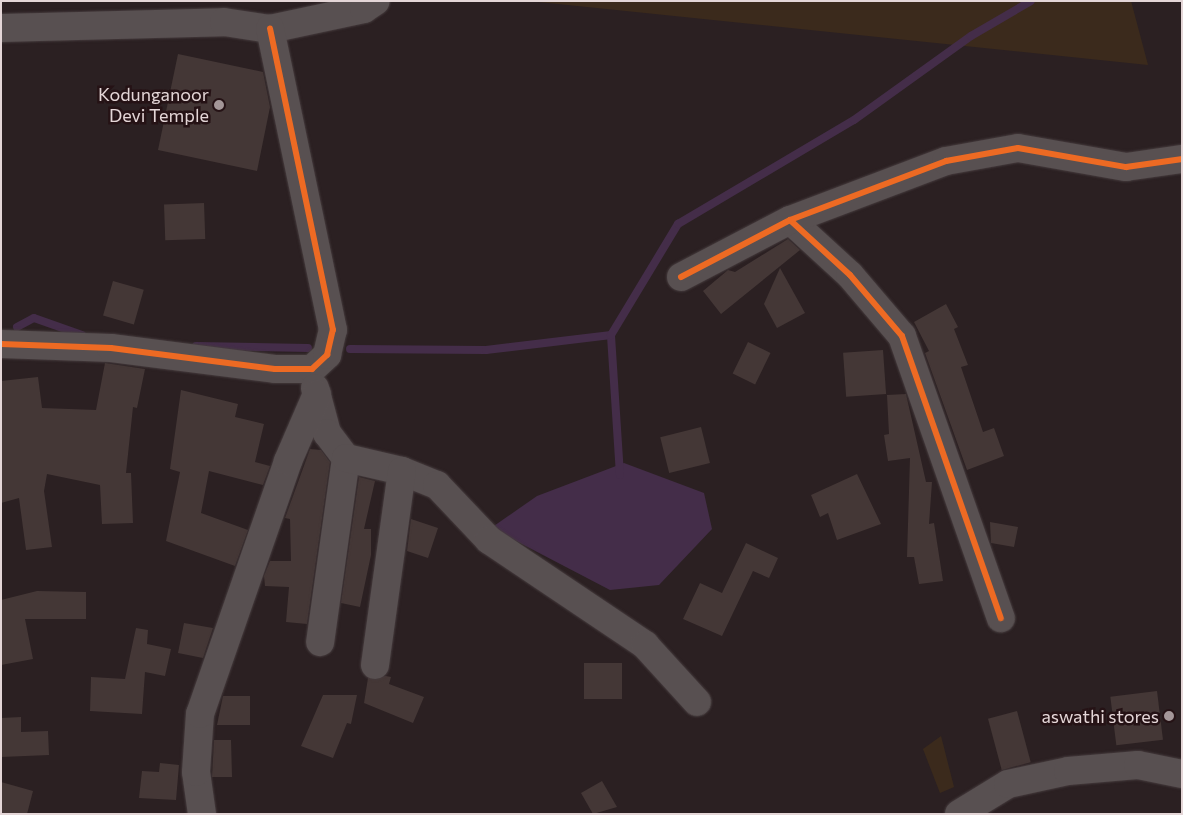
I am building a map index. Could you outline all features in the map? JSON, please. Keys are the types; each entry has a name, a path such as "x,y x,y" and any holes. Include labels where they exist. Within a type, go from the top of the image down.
{"street":[{"path":"1,28 226,12 270,29 364,8 376,1"},
{"path":"202,814 196,772 200,714 314,382 327,355 334,330 270,29"},
{"path":"681,277 790,220 946,161 1018,148 1126,168 1182,159"},
{"path":"790,220 850,275 902,336 1001,618"},
{"path":"1,344 111,348 275,369 314,382"},
{"path":"314,382 327,433 346,458 402,471 437,485 489,540 646,645 698,702"},
{"path":"320,642 346,458"},
{"path":"375,665 402,471"},
{"path":"959,814 1008,784 1068,771 1138,765 1182,774"}],"shaded area":[{"path":"529,1 1131,1 1148,65"},
{"path":"624,463 704,493 712,529 659,585 610,590 491,528 537,496"},
{"path":"941,736 954,787 940,793 923,749"}],"building":[{"name":"Kodunganoor Devi Temple","path":"178,54 263,72 270,107 257,171 158,150"},
{"path":"204,203 205,239 165,240 164,204"},
{"path":"788,239 800,250 721,314 703,291 728,270 735,272"},
{"path":"780,268 805,313 777,328 764,304"},
{"path":"113,281 144,290 134,324 103,316"},
{"path":"946,304 958,327 954,329 968,365 961,367 983,432 994,428 1004,456 967,470 925,353 929,351 914,322"},
{"path":"748,342 770,353 755,384 733,373"},
{"path":"883,350 886,394 846,397 843,353"},
{"path":"105,363 145,369 137,408 133,407 126,473 131,473 133,523 102,524 100,485 47,474 44,491 52,547 26,550 19,498 1,503 1,381 38,377 42,408 96,410"},
{"path":"181,390 238,404 235,417 264,424 255,462 270,466 263,485 209,471 201,513 248,530 235,566 166,541 180,472 170,469"},
{"path":"906,394 926,482 932,482 929,524 934,523 943,581 919,584 914,557 907,557 910,458 888,461 884,435 889,434 887,395"},
{"path":"701,427 710,463 669,473 660,437"},
{"path":"310,449 321,450 330,462 307,624 286,622 289,587 265,586 264,576 270,561 291,561 290,519 285,518"},
{"path":"857,474 881,524 837,540 828,513 820,517 811,495"},
{"path":"359,477 375,481 364,529 371,529 371,555 360,607 341,603"},
{"path":"411,519 438,528 428,558 407,551"},
{"path":"990,522 1018,527 1014,547 991,543"},
{"path":"746,543 778,558 769,578 753,571 722,636 683,619 700,583 722,593"},
{"path":"37,591 86,592 86,619 25,619 33,659 1,665 1,600"},
{"path":"184,623 213,628 203,658 178,653"},
{"path":"136,628 148,630 147,644 171,649 165,676 145,672 142,714 90,711 91,677 125,679"},
{"path":"584,663 622,663 622,699 584,699"},
{"path":"391,677 389,684 424,697 413,723 364,703 368,678"},
{"path":"1157,691 1163,740 1116,745 1110,697"},
{"path":"323,695 357,695 351,724 347,723 333,758 301,746"},
{"path":"223,696 250,696 250,725 217,725"},
{"path":"1017,711 1031,762 1002,770 988,719"},
{"path":"21,717 21,732 48,731 49,755 1,757 1,718"},
{"path":"214,740 231,740 232,777 212,777"},
{"path":"160,763 179,765 176,800 139,798 142,771 159,772"},
{"path":"602,781 617,807 593,814 581,793"},
{"path":"1,782 33,791 27,814 1,814"}],"waterway":[{"path":"620,475 611,335 678,224 854,120 971,36 1031,1"},
{"path":"17,327 34,318 82,335"},
{"path":"350,349 486,350 611,335"},
{"path":"196,346 308,348"}],"cycle path":[{"path":"1,344 111,348 275,369 312,369 327,355 333,330 270,29"},
{"path":"681,277 790,220 946,161 1018,148 1126,167 1182,159"},
{"path":"790,220 850,275 902,336 1001,618"}],"place":[{"name":"Kodunganoor Devi Temple","path":"219,105"},
{"name":"aswathi stores","path":"1169,716"}]}
